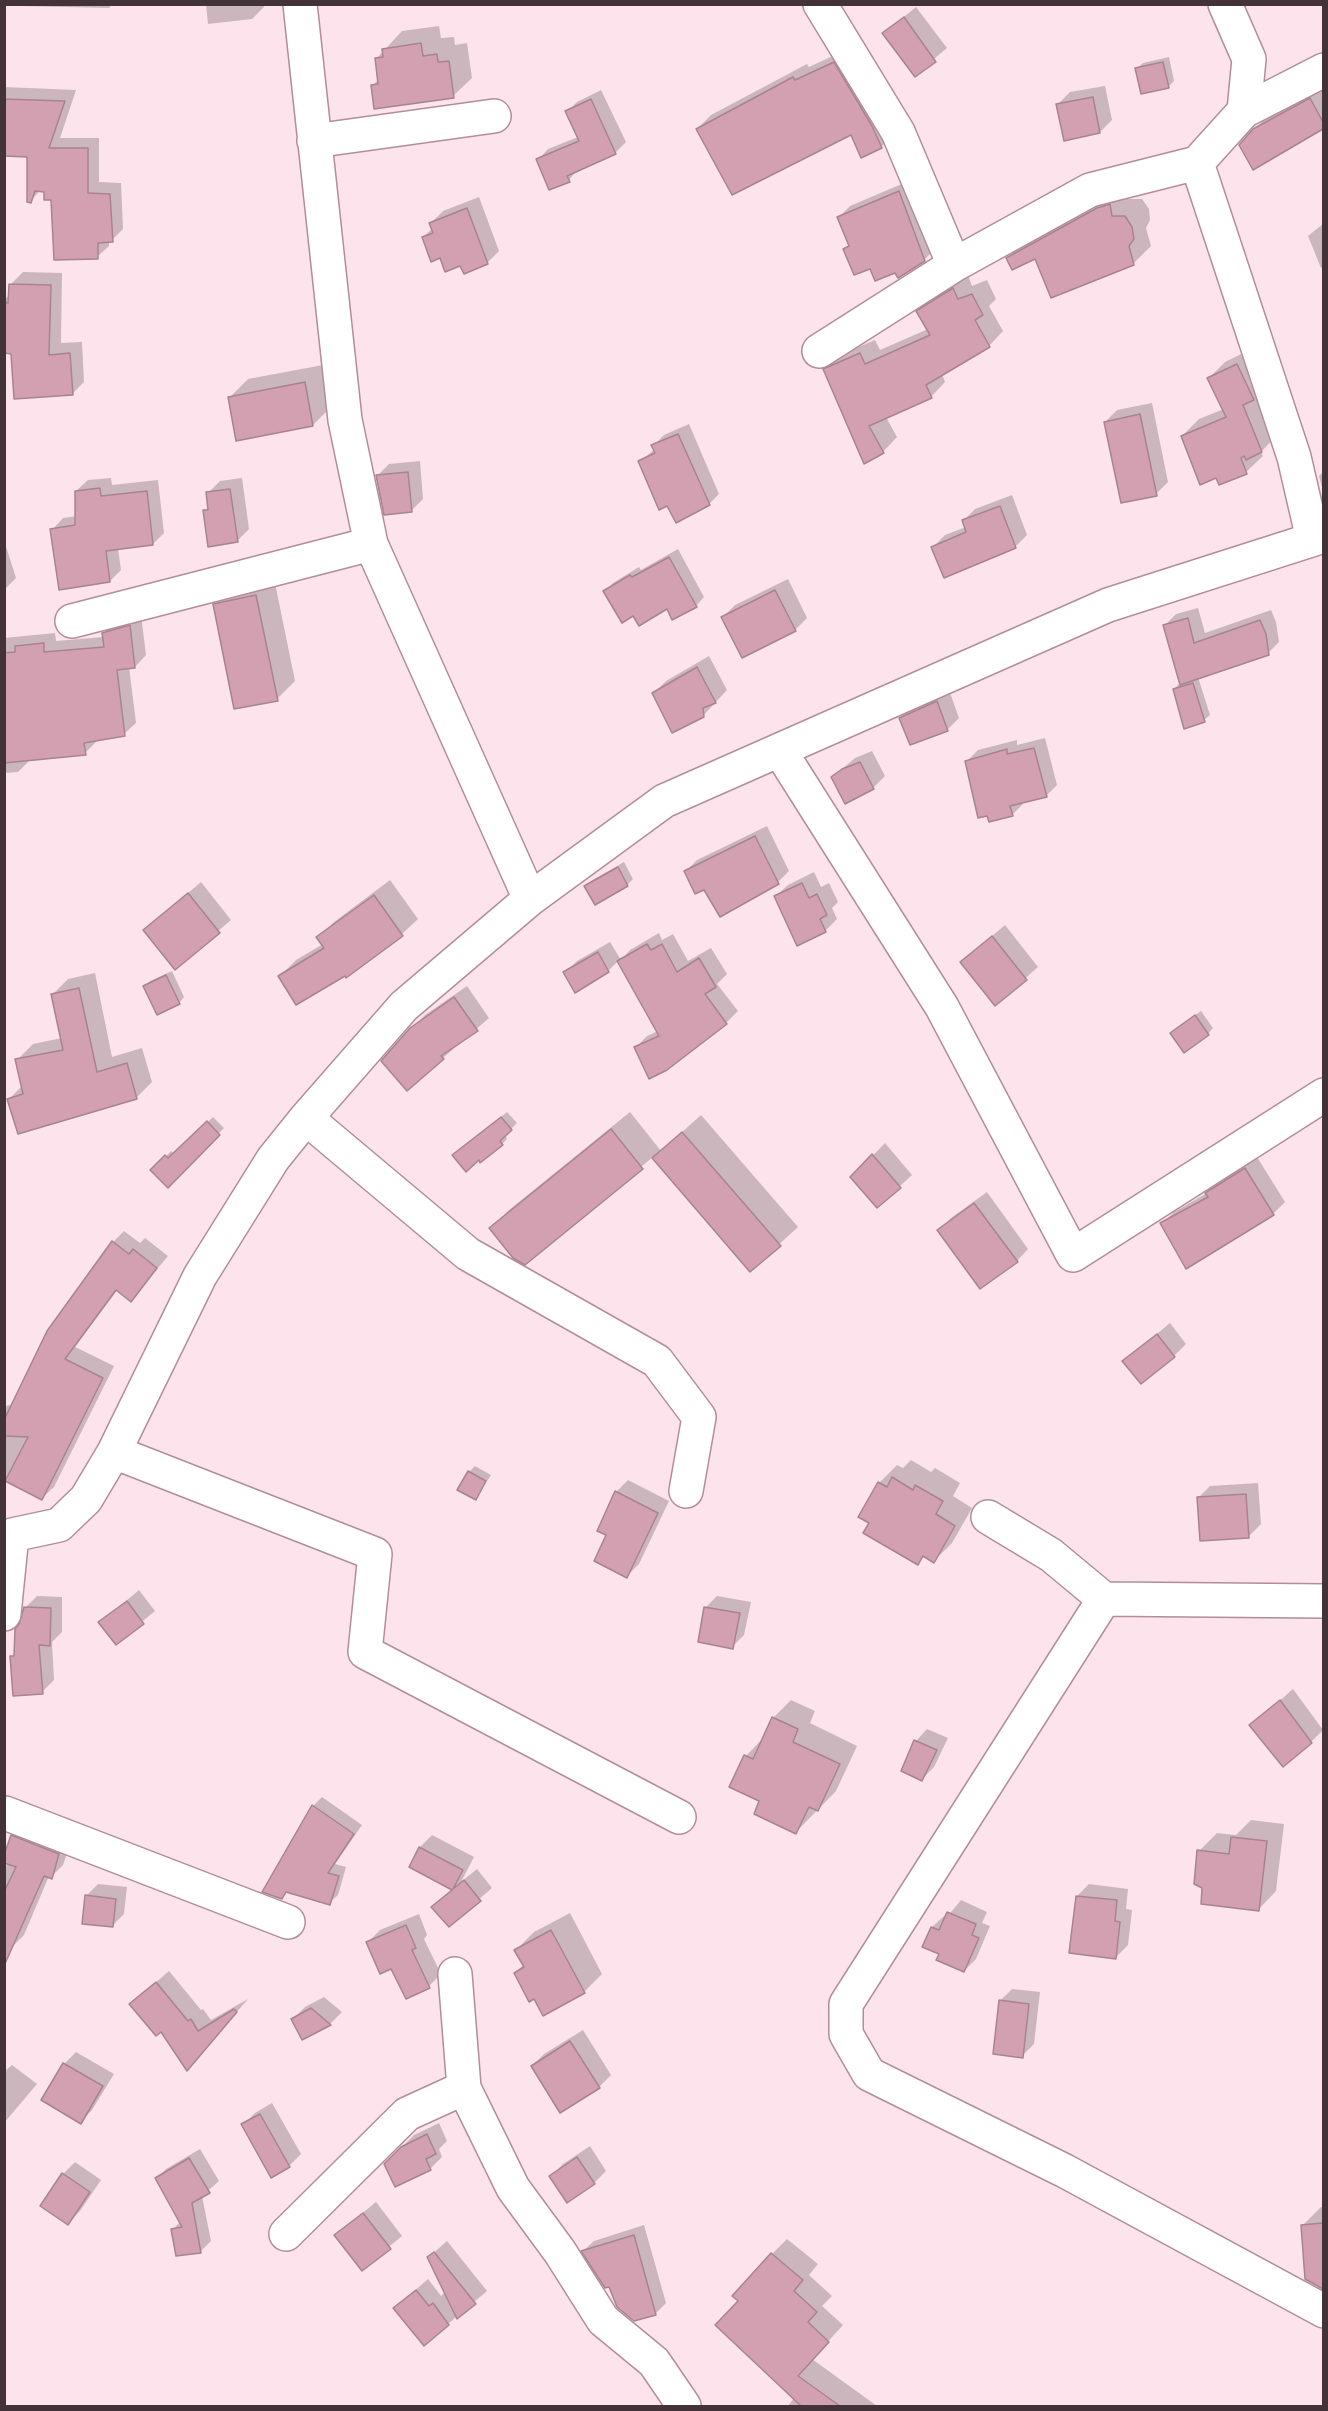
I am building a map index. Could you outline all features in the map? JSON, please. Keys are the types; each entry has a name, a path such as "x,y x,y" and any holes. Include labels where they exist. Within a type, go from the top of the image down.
{"street":[{"path":"300,4 345,420 371,544 530,899"},
{"path":"820,4 898,132 954,265"},
{"path":"1225,4 1249,59 1244,111"},
{"path":"819,351 954,265 1090,190 1197,163 1244,111 1323,70"},
{"path":"314,141 494,116"},
{"path":"4,1614 8,1534 58,1524 86,1499 114,1452 200,1276 273,1159 404,1006 530,899 664,801 1108,605 1318,538 1294,457 1197,163"},
{"path":"72,621 371,544"},
{"path":"780,751 942,1007 1073,1255 1323,1095"},
{"path":"306,1118 468,1254 657,1361 699,1417 686,1491"},
{"path":"114,1452 375,1554 365,1652 679,1817"},
{"path":"988,1517 1051,1555 1104,1599 1323,1600"},
{"path":"1104,1599 846,2004 846,2034 869,2074 1065,2171 1323,2311"},
{"path":"5,1811 288,1922"},
{"path":"455,1974 464,2088 513,2188 560,2252 603,2320 654,2362 684,2406"},
{"path":"286,2234 407,2114 464,2088"}],"building":[{"path":"904,17 936,62 915,77 882,33"},
{"path":"421,43 423,56 437,54 438,62 449,61 454,98 374,109 371,85 378,84 375,58 383,57 382,49"},
{"path":"834,62 872,126 882,148 861,158 851,135 732,195 696,129 793,77 795,80"},
{"path":"1163,62 1169,88 1141,94 1135,68"},
{"path":"1093,97 1100,133 1064,141 1056,104"},
{"path":"1310,98 1323,122 1323,129 1253,170 1239,145 1253,129"},
{"path":"4,99 65,101 49,148 88,148 88,193 110,194 113,242 98,243 98,259 54,260 51,200 44,200 44,192 35,191 31,203 27,202 27,157 4,156"},
{"path":"591,99 616,154 567,176 570,182 549,190 536,159 579,141 565,111"},
{"path":"899,191 925,261 898,278 895,273 875,281 870,269 854,275 843,249 849,246 837,217"},
{"path":"1110,204 1112,216 1125,216 1132,227 1134,239 1129,246 1134,265 1051,298 1035,259 1012,270 1006,258 1097,208"},
{"path":"467,208 488,264 464,274 460,266 445,272 440,258 431,262 422,237 433,233 429,223"},
{"path":"9,284 51,285 49,355 70,353 73,395 14,399 11,354 4,353 4,302 8,303"},
{"path":"953,288 958,299 972,294 983,315 975,320 990,347 926,385 932,398 869,426 884,453 864,464 823,369 860,353 865,364 930,335 916,311"},
{"path":"1237,364 1254,400 1243,405 1262,452 1246,460 1244,456 1241,458 1247,474 1219,485 1216,478 1200,485 1181,436 1226,417 1207,378"},
{"path":"305,382 313,426 236,441 228,397"},
{"path":"1140,414 1157,496 1121,503 1104,422"},
{"path":"678,434 710,505 676,523 667,506 659,510 638,461 655,453 651,445"},
{"path":"408,472 412,512 384,515 376,475"},
{"path":"100,488 101,496 147,491 153,545 106,551 110,582 59,590 50,529 75,525 75,491"},
{"path":"230,489 238,542 208,547 203,510 208,510 206,492"},
{"path":"1000,506 1016,548 944,578 931,547 966,532 962,520"},
{"path":"669,557 697,607 672,620 667,609 639,626 633,616 622,623 603,591 630,575 632,577"},
{"path":"775,590 796,631 742,658 721,617"},
{"path":"256,595 278,701 234,709 213,604"},
{"path":"1188,618 1194,643 1260,620 1266,634 1269,655 1180,685 1163,625"},
{"path":"130,625 135,668 117,670 125,736 84,743 86,755 4,763 4,653 15,652 15,646 44,643 44,652 104,647 102,633"},
{"path":"697,667 716,703 703,708 704,717 672,733 652,693"},
{"path":"1193,683 1205,722 1184,729 1173,689"},
{"path":"937,701 948,731 910,745 899,718"},
{"path":"1034,748 1047,797 1010,806 1013,816 989,822 987,816 978,818 965,761 1007,749 1007,754"},
{"path":"860,762 874,789 845,804 831,777 842,769"},
{"path":"755,836 779,884 720,917 704,890 695,894 684,871"},
{"path":"618,867 628,886 595,905 584,886"},
{"path":"802,883 809,898 817,894 827,915 820,919 826,932 797,946 774,896"},
{"path":"188,893 220,933 175,970 143,930"},
{"path":"374,895 403,936 346,978 345,976 296,1005 278,976 324,948 316,937"},
{"path":"992,936 1027,980 995,1006 960,962"},
{"path":"647,944 651,950 662,944 677,972 699,958 716,987 705,994 727,1024 667,1070 649,1079 634,1047 659,1036 617,961"},
{"path":"598,952 609,972 575,993 563,972"},
{"path":"166,975 180,1004 157,1015 143,986"},
{"path":"79,988 97,1072 127,1063 137,1099 18,1134 7,1099 23,1094 15,1059 63,1050 51,994"},
{"path":"454,997 478,1031 441,1056 444,1059 407,1091 381,1061 410,1028"},
{"path":"1195,1015 1209,1035 1184,1053 1170,1033"},
{"path":"501,1117 512,1130 500,1141 503,1145 480,1163 479,1160 466,1172 452,1155"},
{"path":"207,1121 220,1135 168,1188 150,1170 165,1155 168,1158"},
{"path":"611,1129 643,1169 525,1265 513,1258 489,1228"},
{"path":"682,1132 781,1246 750,1272 652,1158"},
{"path":"872,1154 901,1188 877,1208 850,1177"},
{"path":"1245,1168 1274,1215 1186,1269 1160,1223 1208,1197 1205,1193"},
{"path":"974,1203 1018,1262 980,1289 937,1230"},
{"path":"112,1241 129,1254 133,1249 157,1268 131,1302 116,1290 65,1359 103,1378 42,1500 5,1481 28,1437 4,1436 4,1420 47,1331"},
{"path":"1157,1334 1175,1357 1141,1384 1122,1361"},
{"path":"468,1471 486,1481 476,1500 457,1490"},
{"path":"892,1477 913,1490 915,1485 943,1501 936,1514 955,1526 934,1563 923,1556 918,1565 863,1533 869,1523 858,1517 878,1482 887,1487"},
{"path":"615,1491 658,1513 627,1578 594,1561 606,1535 597,1531"},
{"path":"1246,1494 1249,1538 1200,1541 1197,1497"},
{"path":"127,1601 144,1624 116,1645 98,1622"},
{"path":"24,1607 51,1608 50,1646 39,1645 43,1694 13,1696 10,1656 14,1656 15,1629 19,1624"},
{"path":"704,1607 740,1613 733,1649 698,1642"},
{"path":"1280,1700 1312,1743 1283,1767 1249,1725"},
{"path":"772,1717 798,1729 793,1742 840,1764 818,1811 809,1807 796,1834 754,1814 759,1801 729,1787 744,1755 753,1759"},
{"path":"914,1740 937,1750 922,1781 901,1771"},
{"path":"312,1805 354,1834 328,1873 339,1876 330,1905 286,1892 282,1899 262,1892"},
{"path":"11,1835 59,1854 52,1879 44,1876 4,1966 4,1892 16,1867 4,1863 4,1855"},
{"path":"1231,1837 1267,1841 1259,1911 1201,1904 1202,1888 1194,1884 1197,1850 1229,1854"},
{"path":"419,1847 463,1870 453,1889 464,1880 481,1901 449,1927 431,1907 452,1890 409,1867"},
{"path":"85,1895 116,1899 113,1927 82,1924"},
{"path":"1076,1896 1117,1900 1115,1921 1120,1922 1116,1959 1069,1953"},
{"path":"947,1912 976,1924 972,1935 979,1938 964,1972 936,1960 939,1954 922,1947 931,1927 939,1930"},
{"path":"406,1925 416,1948 412,1950 430,1988 406,1999 391,1969 380,1974 366,1942"},
{"path":"551,1930 585,1993 543,2016 534,1999 529,2002 514,1973 524,1967 514,1950"},
{"path":"156,1982 188,2021 191,2019 198,2031 234,2009 237,2012 187,2071 161,2032 156,2036 129,2004"},
{"path":"999,2000 1029,2004 1023,2058 993,2054"},
{"path":"311,2008 331,2025 302,2040 291,2019"},
{"path":"570,2041 600,2088 560,2113 531,2066"},
{"path":"63,2063 103,2086 81,2124 41,2100"},
{"path":"260,2114 290,2167 271,2178 241,2124"},
{"path":"427,2134 436,2154 426,2159 431,2170 395,2187 384,2164 401,2147"},
{"path":"577,2157 595,2184 567,2203 549,2176"},
{"path":"189,2158 210,2193 192,2203 201,2253 176,2256 171,2229 182,2227 155,2178"},
{"path":"62,2173 90,2192 68,2225 40,2206"},
{"path":"363,2213 391,2249 362,2271 334,2235"},
{"path":"1323,2223 1323,2289 1305,2279 1301,2225"},
{"path":"634,2235 656,2315 634,2321 617,2307 609,2287 605,2288 581,2251"},
{"path":"434,2252 476,2304 457,2319 427,2257"},
{"path":"771,2253 803,2280 794,2291 817,2312 808,2322 829,2342 798,2376 840,2406 801,2406 715,2325 738,2301 732,2296"},
{"path":"416,2290 429,2306 433,2303 449,2325 424,2346 393,2308"}]}
